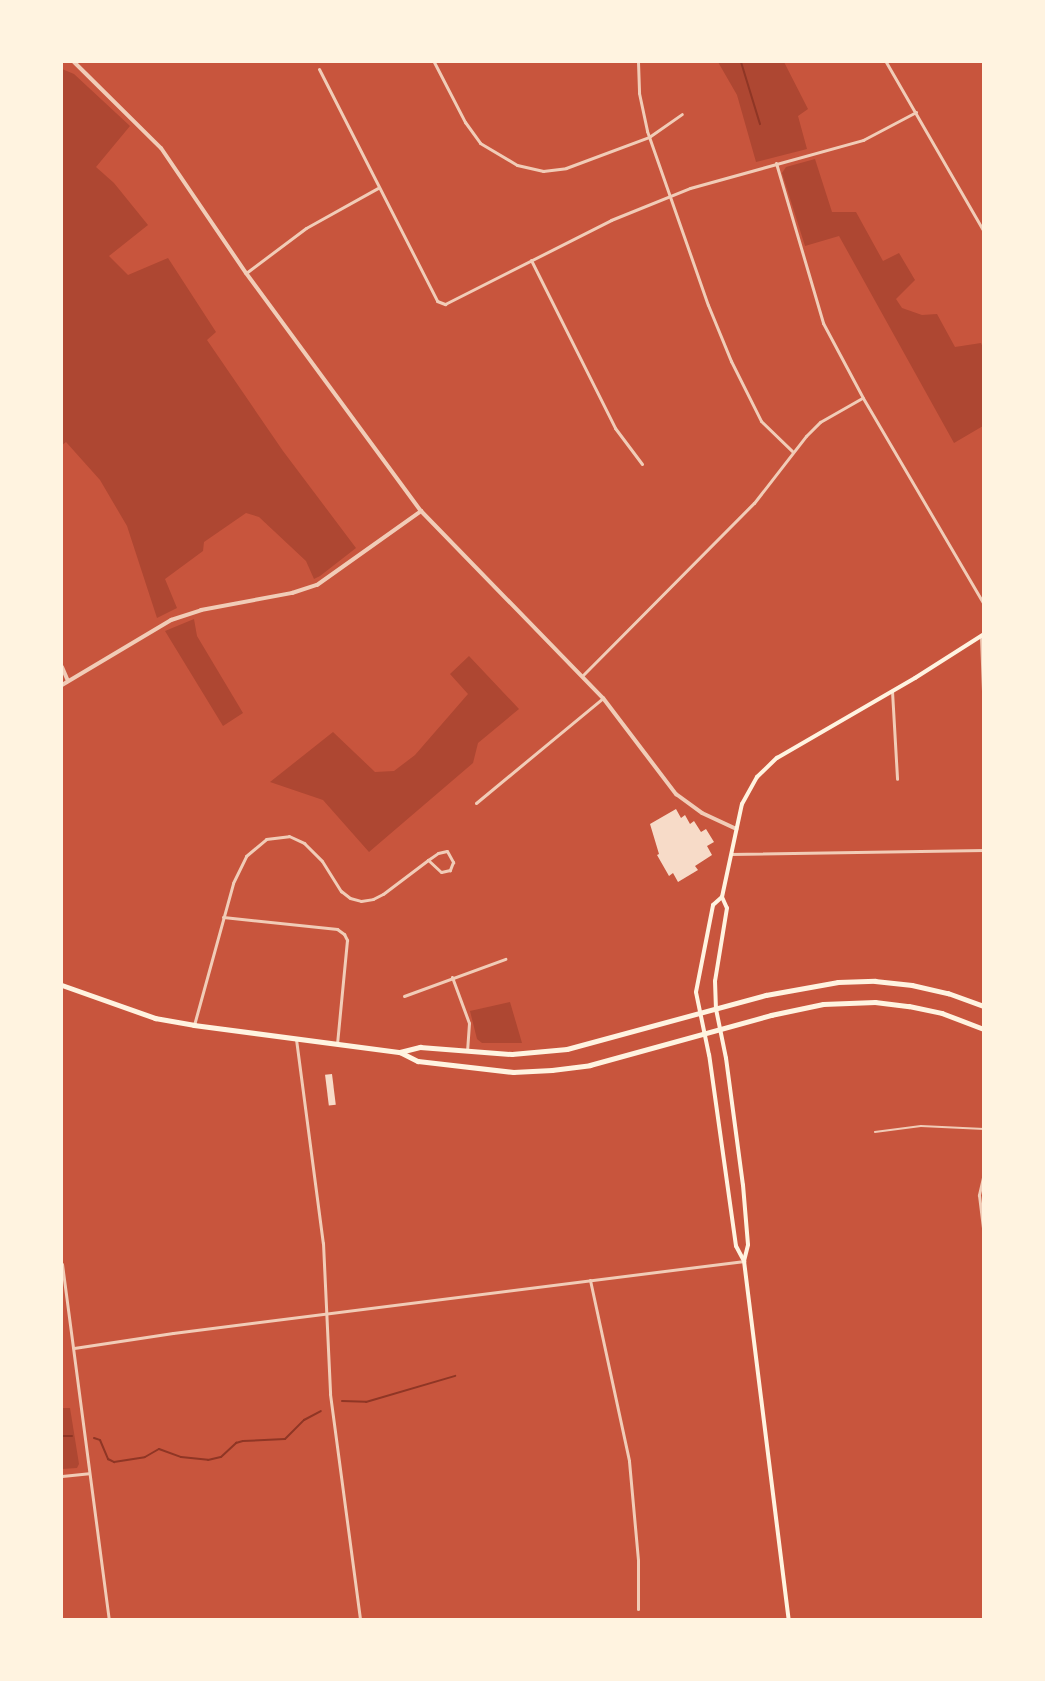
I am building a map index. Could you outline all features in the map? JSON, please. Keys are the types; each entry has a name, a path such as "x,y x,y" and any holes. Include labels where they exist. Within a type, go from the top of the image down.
{"main road":[{"path":"789,1620 744,1261 736,1246 704,1034 696,996 698,978 714,905 722,897 746,794 770,763 982,635"},
{"path":"722,897 728,908 715,981 716,1009 743,1185 748,1245 744,1261"},
{"path":"400,1052 420,1047 512,1054 567,1049 802,987 856,981 912,985 948,993 984,1006"},
{"path":"62,985 132,1011 194,1025 400,1052 418,1061 495,1071 533,1072 590,1065 720,1029 823,1004 864,1002 917,1007 984,1028"}],"street":[{"path":"74,62 161,148 246,273 421,511 603,698 677,795 702,813 736,829"},
{"path":"434,62 465,122 480,143 517,165 543,171 566,168 649,137 682,114"},
{"path":"638,62 639,93 649,137 668,196 731,361 761,421 792,451"},
{"path":"886,62 984,232"},
{"path":"319,69 437,301 445,304 611,220 668,196 776,163 863,140 916,112"},
{"path":"776,163 823,323 863,398 984,604"},
{"path":"246,273 306,228 378,188"},
{"path":"531,260 615,428 642,464"},
{"path":"582,676 753,503 792,451 820,422 863,398"},
{"path":"62,685 171,620 188,614 292,593 317,585 421,511"},
{"path":"982,635 984,716"},
{"path":"62,667 68,681"},
{"path":"892,691 897,779"},
{"path":"476,803 603,698"},
{"path":"194,1025 233,883 246,856 266,839 289,836 304,843 322,861 341,891 350,898 361,901 383,894 438,852 447,851 451,855 452,867 450,870 441,872 428,860"},
{"path":"731,854 984,850"},
{"path":"223,917 337,929 344,934 346,940 336,1044"},
{"path":"404,996 505,959"},
{"path":"452,977 469,1023 467,1051"},
{"path":"296,1039 323,1243 330,1394 360,1620"},
{"path":"984,1173 979,1195 984,1234"},
{"path":"74,1348 744,1261"},
{"path":"62,1264 109,1620"},
{"path":"590,1281 629,1461 638,1560 638,1609"},
{"path":"62,1316 68,1316"},
{"path":"62,1476 89,1473"}],"lane":[{"path":"875,1132 921,1126 984,1129"}],"shaded area":[{"path":"718,62 784,62 808,109 798,116 807,149 756,162 737,95"},
{"path":"62,69 74,74 130,126 96,167 114,183 148,225 109,256 128,275 168,258 216,332 207,340 283,451 356,548 320,576 314,579 306,561 259,517 246,513 204,542 203,551 165,579 177,608 157,618 127,526 100,480 66,442 62,445"},
{"path":"815,159 832,212 856,212 883,261 899,253 915,280 896,299 902,308 922,315 937,314 955,347 981,343 983,348 983,426 954,443 839,236 805,246 782,173 786,167"},
{"path":"194,619 197,636 243,713 223,726 165,631"},
{"path":"469,656 519,709 478,743 473,763 369,852 323,800 270,782 333,732 375,772 394,771 415,755 468,694 450,674"},
{"path":"510,1002 522,1043 482,1043 477,1039 470,1011"},
{"path":"62,1408 70,1408 79,1464 77,1468 62,1469"}],"building":[{"path":"676,809 681,818 685,815 690,824 694,821 701,832 706,829 714,842 707,846 712,855 695,866 698,870 678,882 673,873 669,876 657,855 659,854 650,824"},
{"path":"332,1074 336,1105 329,1106 325,1075"}],"waterway":[{"path":"741,62 760,124"},
{"path":"342,1401 366,1402 455,1376"},
{"path":"94,1438 100,1440 108,1459 114,1462 145,1457 159,1449 181,1457 208,1460 221,1457 236,1443 243,1441 285,1439 304,1420 321,1411"},
{"path":"62,1436 72,1436"}]}
